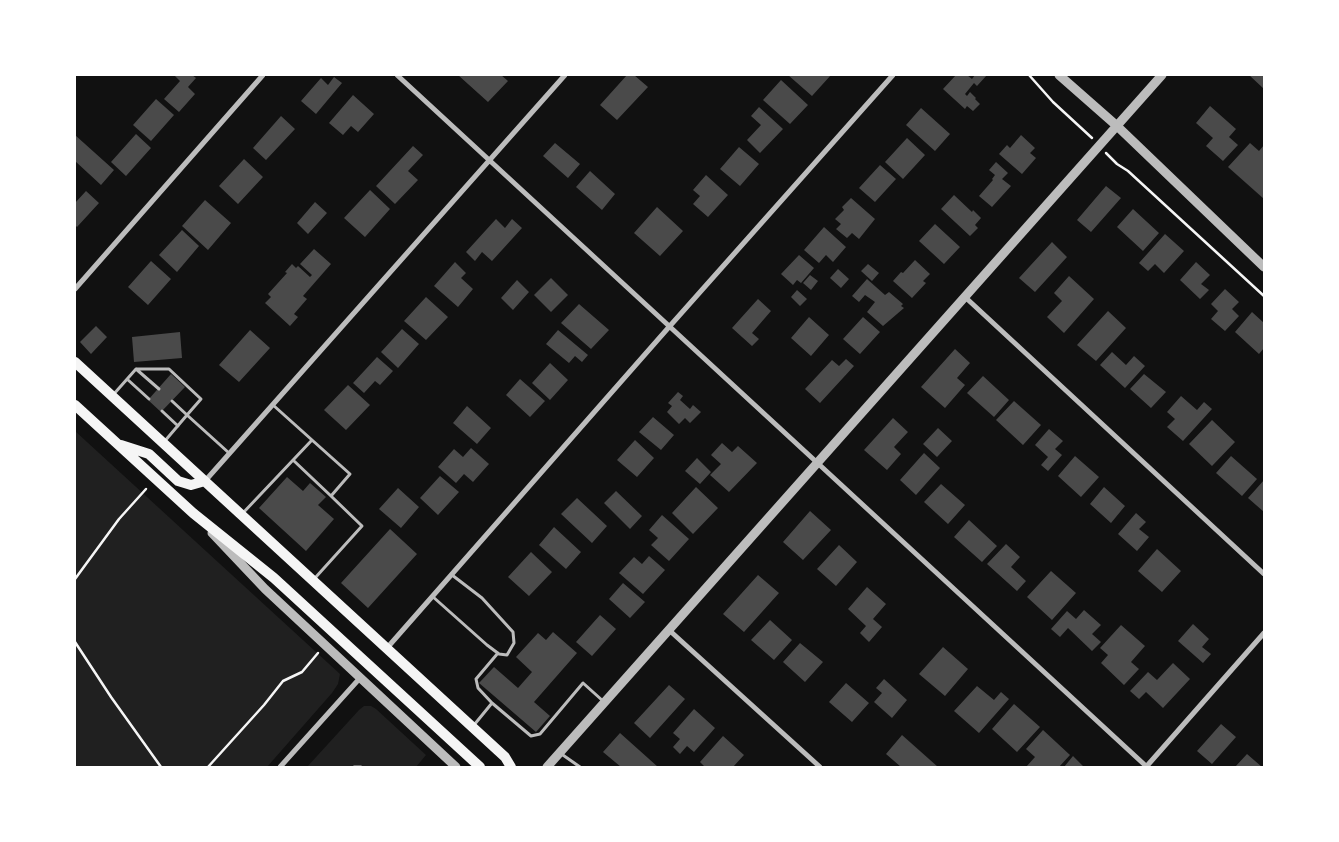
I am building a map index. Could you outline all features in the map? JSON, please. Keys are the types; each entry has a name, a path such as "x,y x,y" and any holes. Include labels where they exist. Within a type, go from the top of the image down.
{"main road":[{"path":"75,362 505,757 512,767"},
{"path":"75,405 193,512 274,578 480,767"},
{"path":"117,444 149,454 178,480 191,485 205,481"}],"street":[{"path":"75,290 263,75"},
{"path":"397,75 1146,767 1264,634"},
{"path":"205,481 565,75"},
{"path":"386,648 668,327 893,75"},
{"path":"1059,75 1117,126 1264,267"},
{"path":"547,767 1162,75"},
{"path":"964,297 1264,574"},
{"path":"193,512 265,590 456,767"},
{"path":"669,630 820,767"},
{"path":"280,767 360,678"}],"lane":[{"path":"112,396 136,369 169,369 202,399 163,442"},
{"path":"136,369 158,389"},
{"path":"127,379 149,399"},
{"path":"172,401 229,453"},
{"path":"272,404 350,474 331,496"},
{"path":"162,411 178,426"},
{"path":"241,514 312,440"},
{"path":"293,460 362,526 313,581"},
{"path":"432,596 487,645 498,653 506,654 514,643 513,632 482,598 451,575"},
{"path":"498,653 476,679 478,688 492,703 531,736 540,734 583,684 604,703"},
{"path":"472,727 492,703"},
{"path":"560,753 580,767"},
{"path":"354,767 361,767"}],"path":[{"path":"1029,75 1053,102 1080,125"},
{"path":"1117,164 1128,171 1264,296"},
{"path":"75,579 120,519 146,489"},
{"path":"75,642 111,697 161,767"},
{"path":"208,767 264,706 283,681 302,672 319,652"}],"shaded area":[{"path":"75,431 340,674 338,684 332,693 267,767 75,767"},
{"path":"364,706 371,706 376,709 426,755 416,767 307,767 359,710"}],"building":[{"path":"174,75 192,75 196,78 188,87 195,94 179,112 164,99 180,81"},
{"path":"458,75 501,75 508,81 488,102"},
{"path":"627,75 634,75 648,87 617,120 600,105"},
{"path":"788,75 831,75 812,96"},
{"path":"956,75 967,75 972,79 975,75 987,75 977,86 974,83 965,94 967,96 970,92 980,104 973,111 967,106 965,109 943,89"},
{"path":"1249,75 1264,75 1264,89"},
{"path":"334,77 342,83 316,114 301,101 321,78 328,85"},
{"path":"781,80 808,105 790,124 763,100"},
{"path":"353,95 374,114 358,132 351,126 343,135 329,123"},
{"path":"156,99 174,115 151,141 133,125"},
{"path":"1210,106 1236,129 1229,137 1238,145 1223,161 1206,146 1213,138 1196,123"},
{"path":"759,107 783,129 760,153 747,140 761,125 751,116"},
{"path":"921,108 950,134 935,151 906,125"},
{"path":"281,116 295,129 266,160 253,148"},
{"path":"136,134 151,148 126,176 111,162"},
{"path":"75,135 114,170 101,185 75,161"},
{"path":"1021,135 1035,148 1030,153 1036,158 1022,174 999,154 1007,145 1010,148"},
{"path":"907,138 925,155 903,179 885,162"},
{"path":"555,143 580,164 568,178 543,156"},
{"path":"1250,143 1259,151 1264,145 1264,199 1228,167"},
{"path":"413,146 423,155 408,171 418,180 395,204 376,186"},
{"path":"739,147 759,164 740,186 720,169"},
{"path":"244,159 263,177 238,204 219,186"},
{"path":"996,162 1008,173 1002,179 1011,186 992,207 979,196 993,180 995,175 989,170"},
{"path":"880,165 896,179 875,202 859,188"},
{"path":"590,171 615,194 602,210 576,187"},
{"path":"706,175 728,195 708,217 693,204 700,196 693,190"},
{"path":"1106,186 1121,198 1091,232 1077,220"},
{"path":"370,190 390,209 365,237 344,218"},
{"path":"86,191 99,203 77,227 75,225 75,203"},
{"path":"954,195 981,218 975,225 978,228 970,236 941,209"},
{"path":"851,198 875,219 859,239 852,233 847,238 836,229 841,224 835,219 844,210 842,207"},
{"path":"205,200 231,223 208,250 182,226"},
{"path":"315,202 327,213 308,234 297,223"},
{"path":"657,207 683,231 660,256 634,233"},
{"path":"1133,209 1159,233 1143,251 1117,227"},
{"path":"496,219 505,228 512,219 522,228 492,261 482,252 475,261 466,252"},
{"path":"935,224 960,247 944,264 919,241"},
{"path":"824,227 846,247 833,262 826,255 819,263 804,250"},
{"path":"182,230 199,246 177,272 159,255"},
{"path":"1165,234 1184,251 1164,273 1155,264 1148,271 1139,263"},
{"path":"1052,242 1067,257 1035,292 1019,278"},
{"path":"314,249 331,264 303,296 307,299 294,314 298,317 290,326 265,303 271,297 268,294 287,273 285,272 292,264 296,268 298,266 310,277 312,275 300,264"},
{"path":"799,255 814,268 801,283 797,280 793,285 781,274"},
{"path":"915,260 930,274 923,281 926,283 912,298 893,281"},
{"path":"151,261 171,279 148,305 128,287"},
{"path":"455,262 466,273 461,278 473,289 458,307 434,286"},
{"path":"1196,262 1210,275 1201,284 1209,290 1200,299 1180,280"},
{"path":"868,264 879,273 872,281 861,271"},
{"path":"838,269 849,279 841,288 830,278"},
{"path":"810,275 818,281 811,290 803,283"},
{"path":"1069,276 1094,299 1064,333 1047,317 1062,301 1054,293"},
{"path":"551,278 568,295 551,312 534,295"},
{"path":"867,279 885,295 889,292 903,304 901,306 904,308 883,326 867,312 875,302 865,295 859,302 852,296"},
{"path":"517,280 529,292 513,310 501,298"},
{"path":"1225,289 1239,302 1232,309 1239,316 1225,331 1211,319 1218,311 1211,304"},
{"path":"797,290 807,299 800,306 791,297"},
{"path":"426,297 448,317 426,340 404,321"},
{"path":"758,299 771,311 752,333 759,339 752,346 732,328"},
{"path":"579,304 609,330 591,349 561,323"},
{"path":"1108,311 1126,328 1096,361 1077,345"},
{"path":"1252,312 1264,323 1264,348 1259,354 1235,332"},
{"path":"809,317 829,335 811,356 791,338"},
{"path":"863,317 880,332 860,354 843,339"},
{"path":"96,326 107,337 91,354 80,342"},
{"path":"402,329 419,344 398,368 381,352"},
{"path":"250,330 270,348 239,382 219,365"},
{"path":"558,330 588,355 582,362 575,356 569,363 546,344"},
{"path":"180,332 182,358 134,362 132,337"},
{"path":"955,349 970,363 957,378 965,385 945,408 921,387"},
{"path":"1112,352 1126,365 1134,356 1145,366 1125,388 1100,365"},
{"path":"377,357 393,371 380,385 375,381 364,393 353,383"},
{"path":"846,359 854,366 820,403 805,389 832,360 839,366"},
{"path":"550,363 568,380 550,400 532,383"},
{"path":"171,374 185,387 161,412 148,400"},
{"path":"1144,374 1166,392 1151,408 1130,389"},
{"path":"983,376 1009,400 994,417 967,393"},
{"path":"520,379 545,401 530,417 506,395"},
{"path":"348,385 370,405 346,430 324,410"},
{"path":"678,392 683,396 680,400 690,409 693,405 701,412 690,423 685,418 679,424 667,412 672,406 668,403"},
{"path":"1181,396 1197,410 1204,402 1212,409 1183,441 1167,427 1175,419 1167,412"},
{"path":"1014,401 1041,425 1023,445 996,420"},
{"path":"467,406 491,428 477,444 453,423"},
{"path":"653,417 674,435 661,450 639,432"},
{"path":"893,418 908,432 894,447 901,454 887,470 864,450"},
{"path":"1212,420 1235,442 1212,466 1189,444"},
{"path":"938,428 952,441 937,457 923,444"},
{"path":"1049,429 1063,441 1055,449 1062,455 1048,471 1041,465 1048,457 1035,445"},
{"path":"635,440 654,458 637,477 617,460"},
{"path":"722,443 732,452 738,446 757,463 729,492 710,475 721,464 711,455"},
{"path":"471,448 489,464 473,482 464,474 456,483 438,467 454,449 463,457"},
{"path":"924,453 940,468 916,495 900,480"},
{"path":"1075,456 1099,477 1081,497 1058,476"},
{"path":"1231,456 1257,479 1242,496 1216,473"},
{"path":"697,458 711,472 700,484 685,471"},
{"path":"440,476 459,492 438,515 420,498"},
{"path":"287,477 303,491 310,483 326,497 318,505 334,519 306,551 259,508"},
{"path":"1264,480 1264,512 1248,498"},
{"path":"941,484 965,505 948,524 924,502"},
{"path":"696,487 718,508 693,534 672,513"},
{"path":"1104,487 1125,506 1111,523 1090,504"},
{"path":"398,488 419,507 401,528 379,509"},
{"path":"616,491 642,516 630,529 604,503"},
{"path":"577,498 607,526 592,543 561,514"},
{"path":"810,511 831,530 803,560 783,542"},
{"path":"1136,513 1146,522 1139,529 1149,537 1137,551 1118,534"},
{"path":"662,515 689,539 669,561 651,545 658,538 649,530"},
{"path":"969,520 997,546 982,562 954,537"},
{"path":"554,527 581,552 566,569 539,545"},
{"path":"390,529 417,554 368,608 341,583"},
{"path":"1006,544 1020,557 1011,567 1026,581 1017,591 987,564"},
{"path":"839,545 857,562 836,586 817,569"},
{"path":"1157,549 1181,571 1162,592 1138,571"},
{"path":"531,552 552,572 529,596 508,577"},
{"path":"649,556 665,570 643,594 619,573 634,557 642,564"},
{"path":"1051,571 1076,593 1052,620 1027,597"},
{"path":"758,575 779,593 744,632 723,614"},
{"path":"623,583 645,602 630,618 609,599"},
{"path":"867,587 886,604 873,619 882,627 869,642 860,633 866,626 848,609"},
{"path":"1084,610 1101,625 1092,634 1101,642 1092,651 1068,628 1060,637 1051,629 1067,611 1076,619"},
{"path":"600,615 616,629 592,656 576,642"},
{"path":"770,620 792,640 774,660 751,640"},
{"path":"1193,624 1209,639 1202,647 1211,654 1203,663 1178,641"},
{"path":"1121,625 1145,646 1131,662 1139,669 1124,685 1101,663 1108,655 1100,648"},
{"path":"553,632 577,653 534,702 550,716 536,732 479,683 494,667 518,688 532,672 516,657 538,633 546,640"},
{"path":"800,643 823,662 805,682 783,662"},
{"path":"943,647 968,669 945,696 919,674"},
{"path":"1173,663 1190,679 1163,708 1146,692 1139,699 1130,691 1148,672 1157,680"},
{"path":"884,679 907,700 892,718 874,702 882,693 876,688"},
{"path":"846,683 869,703 852,722 829,702"},
{"path":"669,685 685,699 650,738 634,723"},
{"path":"977,686 994,700 1001,692 1009,699 979,733 954,711"},
{"path":"1014,704 1040,727 1017,752 992,729"},
{"path":"694,709 715,728 694,752 687,746 680,754 673,747 680,739 673,733"},
{"path":"1221,724 1236,737 1212,764 1197,751"},
{"path":"1043,730 1070,755 1059,767 1026,767 1035,757 1026,749"},
{"path":"620,733 658,767 621,767 603,752"},
{"path":"902,735 938,767 901,767 886,754"},
{"path":"723,736 744,755 733,767 705,767 700,762"},
{"path":"1247,754 1262,767 1235,767"},
{"path":"1073,756 1083,766 1064,767"}]}
